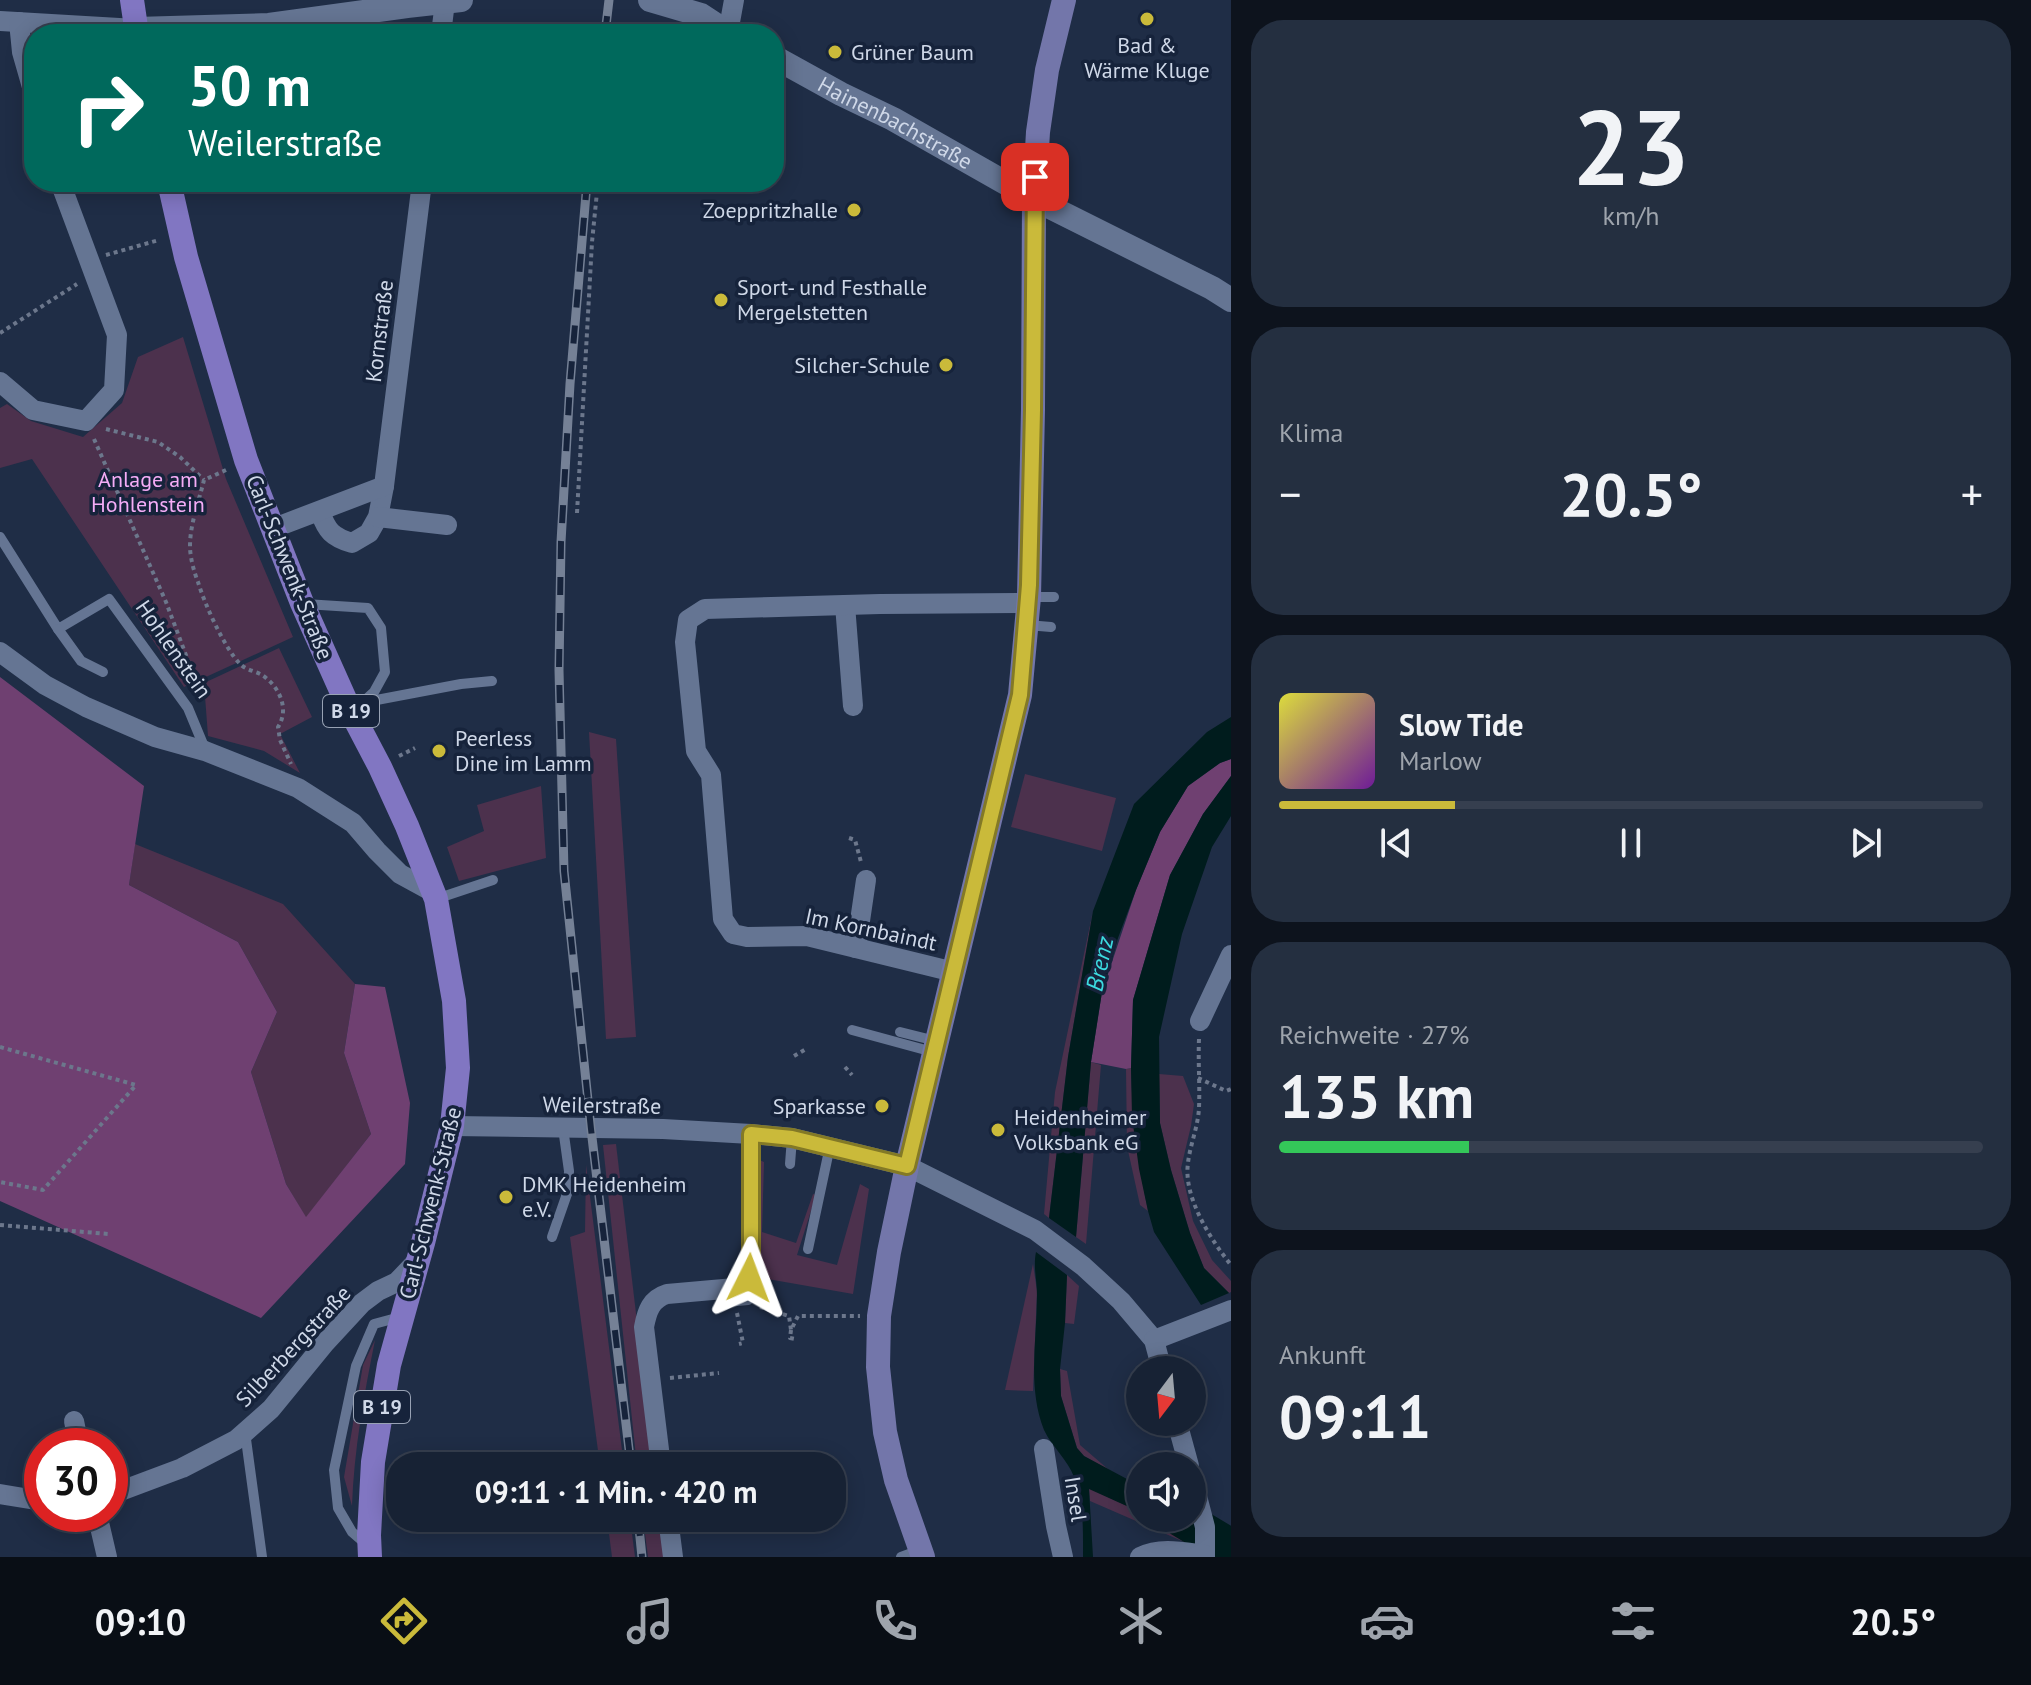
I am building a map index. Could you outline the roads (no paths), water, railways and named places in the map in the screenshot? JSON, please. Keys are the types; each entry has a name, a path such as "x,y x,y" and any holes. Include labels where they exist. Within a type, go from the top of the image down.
{"main road":[{"path":"132,0 136,24"},
{"path":"914,1555 885,1432 878,1367 879,1316 907,1166 1020,695 1034,613 1034,199 1038,132 1047,70 1064,0"},
{"name":"Carl-Schwenk-Straße","path":"171,192 186,257 246,460 302,603 355,704 407,826 427,891 455,1014 458,1068 452,1126 389,1365 373,1462 370,1552"}],"street":[{"path":"650,0 702,7 720,24"},
{"path":"730,24 734,0"},
{"path":"293,24 412,3 453,1 445,24"},
{"path":"24,59 10,22 38,24"},
{"name":"Hainenbachstraße","path":"784,63 893,119 1034,199 1231,300"},
{"path":"0,382 33,410 86,421 114,390 117,335 64,192"},
{"name":"Kornstraße","path":"378,517 421,192"},
{"path":"274,528 384,486"},
{"path":"320,512 326,528 338,539 352,543 369,533 378,517 447,525"},
{"path":"845,605 853,706"},
{"name":"Im Kornbaindt","path":"954,972 807,936 747,937 733,934 723,919 711,775 696,751 685,642 688,620 705,609 845,605 1034,613"},
{"path":"0,652 45,685 86,707 155,737 205,751 298,788 353,823 400,874 427,891"},
{"path":"856,948 866,880"},
{"path":"1200,1021 1231,955"},
{"name":"Weilerstraße","path":"452,1126 663,1129 751,1134 792,1138 907,1166 1035,1230 1083,1266 1121,1301 1154,1340"},
{"path":"735,1296 749,1278 751,1270 751,1134"},
{"name":"Silberbergstraße","path":"128,1488 182,1468 236,1440 271,1409 362,1303 397,1282 418,1260"},
{"path":"659,1452 644,1327 650,1306 658,1297 667,1294 735,1288 735,1296"},
{"path":"1158,1356 1154,1340 1231,1310"},
{"path":"74,1421 75,1428"},
{"name":"Insel","path":"1044,1449 1063,1557"},
{"path":"0,1494 24,1498"},
{"path":"101,1532 107,1557"},
{"path":"670,1532 673,1557"},
{"path":"1140,1557 1156,1551 1205,1552 1203,1532"}],"lane":[{"path":"0,537 81,661 103,672"},
{"path":"1034,613 1054,597"},
{"name":"Hohlenstein","path":"58,629 109,599 188,708 205,751"},
{"path":"302,603 368,608 381,628 385,672 374,692 355,704"},
{"path":"355,704 492,681"},
{"path":"427,891 493,880"},
{"path":"852,1030 934,1046"},
{"path":"900,1032 934,1046"},
{"path":"552,1237 568,1191 569,1171 563,1128"},
{"path":"790,1164 792,1138"},
{"path":"808,1249 830,1146"},
{"path":"735,1296 760,1307"},
{"name":"Carl-Schwenk-Straße","path":"370,1552 352,1532 338,1508 334,1470 356,1366 374,1324 402,1317"},
{"path":"245,1432 262,1557"}],"water":[{"path":"1231,717 1231,759 1220,763 1188,786 1160,832 1118,938 1102,992 1091,1062 1076,1237 1049,1218 1068,1057 1093,911 1134,804 1207,732"},
{"path":"1231,776 1231,816 1212,847 1182,934 1159,1037 1160,1123 1171,1170 1204,1268 1229,1293 1201,1305 1154,1232 1148,1211 1132,1117 1133,1000 1170,875 1203,814"},
{"path":"1036,1252 1067,1275 1061,1396 1077,1448 1084,1456 1126,1478 1126,1506 1089,1489 1093,1557 1083,1557 1081,1506 1074,1477 1047,1436 1039,1414 1034,1380"},
{"path":"1181,1532 1194,1532 1195,1539"}],"waterway":[{"name":"Brenz","path":"1204,1532 1231,1548"}],"railway":[{"path":"606,24 609,0"},
{"path":"586,192 561,542 559,670 564,871 629,1452"},
{"path":"639,1532 642,1557"}],"place":[{"name":"Bad & Wärme Kluge","path":"1147,19"},
{"name":"Grüner Baum","path":"835,52"},
{"name":"Zoeppritzhalle","path":"854,210"},
{"name":"Sport- und Festhalle Mergelstetten","path":"721,300"},
{"name":"Silcher-Schule","path":"946,365"},
{"name":"Peerless Dine im Lamm","path":"439,751"},
{"name":"Sparkasse","path":"882,1106"},
{"name":"Heidenheimer Volksbank eG","path":"998,1130"},
{"name":"DMK Heidenheim e.V.","path":"506,1197"}],"park label":[{"name":"Anlage am Hohlenstein","path":"148,492"}]}
